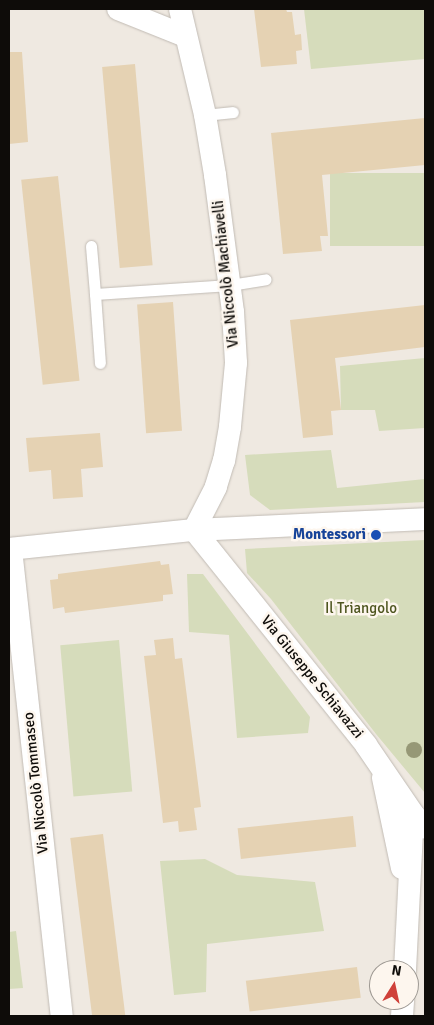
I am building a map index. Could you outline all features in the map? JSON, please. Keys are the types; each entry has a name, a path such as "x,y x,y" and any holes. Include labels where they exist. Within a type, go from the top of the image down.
{"street":[{"path":"118,9 185,36"},
{"name":"Via Niccolò Machiavelli","path":"180,9 205,115 230,285 236,363 230,427 224,460 216,487 194,530"},
{"path":"10,549 194,530 425,519"},
{"name":"Via Giuseppe Schiavazzi","path":"194,530 366,745 419,821"},
{"name":"Via Niccolò Tommaseo","path":"10,549 62,1016"},
{"path":"380,766 408,894"},
{"path":"405,960 408,894 419,821"},
{"path":"408,894 425,879"}],"lane":[{"path":"205,115 233,112"},
{"path":"91,246 100,363"},
{"path":"95,294 230,285 266,279"}],"green space":[{"path":"304,9 425,9 425,59 311,69"},
{"path":"330,173 425,173 425,246 330,246"},
{"path":"425,358 425,428 379,431 375,410 341,410 340,366"},
{"path":"331,450 337,488 425,479 425,502 270,510 250,495 245,455"},
{"name":"Il Triangolo","path":"425,540 425,793 376,734 271,599 247,573 245,549"},
{"path":"187,574 203,574 310,717 308,733 237,738 229,635 189,632"},
{"path":"119,640 132,791 73,797 60,645"},
{"path":"205,859 237,875 315,882 324,931 207,944 206,992 174,995 160,861"},
{"path":"16,931 23,988 9,989 9,932"}],"building":[{"path":"254,9 286,9 287,12 292,12 295,35 301,34 302,50 296,51 297,64 261,67"},
{"path":"9,52 22,52 28,142 9,144"},
{"path":"135,64 153,265 120,268 102,67"},
{"path":"425,118 425,165 322,175 328,236 320,236 322,251 283,254 271,133"},
{"path":"58,176 80,381 43,385 21,180"},
{"path":"173,302 182,431 146,433 137,305"},
{"path":"425,305 425,347 335,358 341,410 331,411 333,435 303,438 290,320"},
{"path":"100,433 103,467 81,469 83,497 53,499 51,470 29,472 26,438"},
{"path":"160,561 161,565 169,564 173,594 163,595 163,601 65,613 64,607 53,609 50,580 58,579 58,574"},
{"path":"173,638 175,659 182,658 201,807 194,808 197,830 179,832 178,821 163,823 144,656 156,655 154,640"},
{"path":"353,816 356,847 241,859 238,828"},
{"path":"103,834 125,1016 92,1016 70,838"},
{"path":"357,967 361,998 250,1011 246,981"}],"place":[{"name":"Montessori","path":"376,535"}]}
